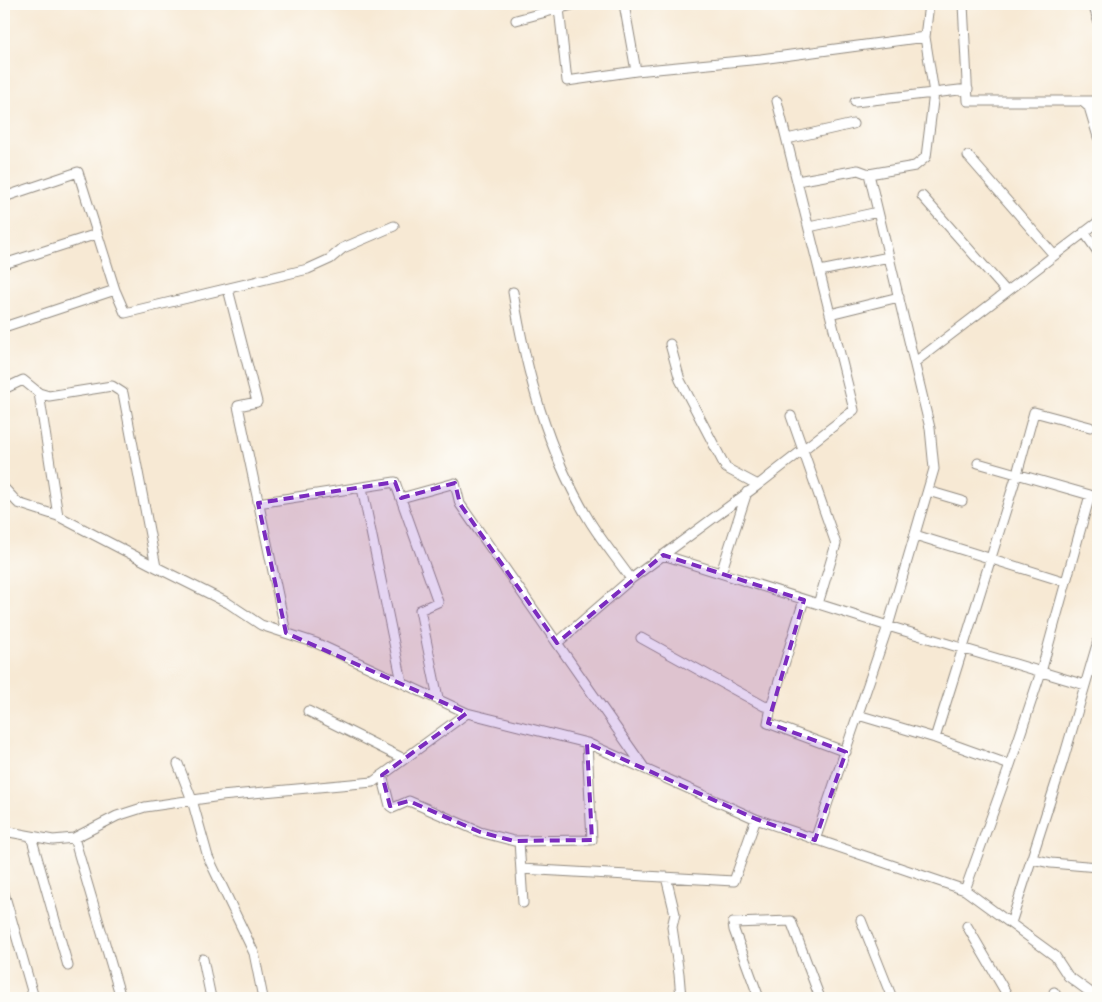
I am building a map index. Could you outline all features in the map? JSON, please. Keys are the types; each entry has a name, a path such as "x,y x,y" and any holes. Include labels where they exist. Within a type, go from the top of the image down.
{"street":[{"path":"516,20 575,4"},
{"path":"624,4 636,71"},
{"path":"798,181 858,170 868,174 915,166 926,156 934,93 925,36 928,4"},
{"path":"963,4 968,101 1098,100"},
{"path":"1093,4 1098,20"},
{"path":"559,8 567,81 636,71 761,59 925,36"},
{"path":"855,102 968,89"},
{"path":"1082,100 1089,107 1098,137"},
{"path":"557,643 631,579 854,410 777,101"},
{"path":"787,139 853,124"},
{"path":"968,156 1054,255"},
{"path":"4,197 78,172 114,290 125,313 308,269 330,259 343,248 394,226"},
{"path":"815,840 888,626 934,469 930,428 868,174"},
{"path":"922,196 1006,291"},
{"path":"809,227 878,212"},
{"path":"915,362 1098,222"},
{"path":"1084,232 1098,252"},
{"path":"4,264 97,234"},
{"path":"820,271 889,257"},
{"path":"228,289 256,402 238,406 286,633"},
{"path":"4,327 114,290"},
{"path":"513,292 520,336 547,432 570,486 589,521 631,579"},
{"path":"830,314 899,297"},
{"path":"670,344 680,380 726,468 758,484"},
{"path":"4,390 23,380 38,393 49,396 112,386 124,393 156,567"},
{"path":"38,393 58,516"},
{"path":"935,738 964,649 1034,412 1090,428"},
{"path":"791,416 836,544 818,604"},
{"path":"965,890 1010,766 1041,672 1090,495 978,463"},
{"path":"258,502 395,482 438,602 420,610 438,698"},
{"path":"401,498 455,483 460,504 645,769"},
{"path":"4,488 18,503 58,516 228,603 261,625 316,643 467,712 587,743 756,819 965,890 1055,956 1068,976 1098,998"},
{"path":"362,488 402,682"},
{"path":"928,491 962,501"},
{"path":"721,573 747,492"},
{"path":"915,535 1066,582"},
{"path":"664,555 888,626 1085,685"},
{"path":"804,600 770,707 768,724 846,752"},
{"path":"641,638 764,706 770,707"},
{"path":"1011,923 1098,641"},
{"path":"308,711 404,759"},
{"path":"4,831 53,840 74,838 117,816 145,807 221,796 373,782 467,712"},
{"path":"858,715 935,738 1010,766"},
{"path":"382,775 390,806 393,808 409,801 480,832 514,841 592,840 587,743"},
{"path":"178,764 192,800 208,857 254,953 263,998"},
{"path":"521,869 734,881 756,819"},
{"path":"31,836 68,966"},
{"path":"74,838 121,998"},
{"path":"519,841 523,904"},
{"path":"1032,859 1050,863 1098,867"},
{"path":"666,877 675,914 672,927 681,998"},
{"path":"4,893 34,998"},
{"path":"861,920 892,998"},
{"path":"759,998 733,923 791,922 820,998"},
{"path":"966,926 1009,998"},
{"path":"204,959 211,998"}],"highlighted area":[{"path":"395,482 401,498 455,483 460,504 557,643 663,555 804,600 768,723 846,752 815,840 756,819 587,743 592,840 514,841 480,832 409,801 390,806 382,775 467,713 286,633 258,503"}]}
